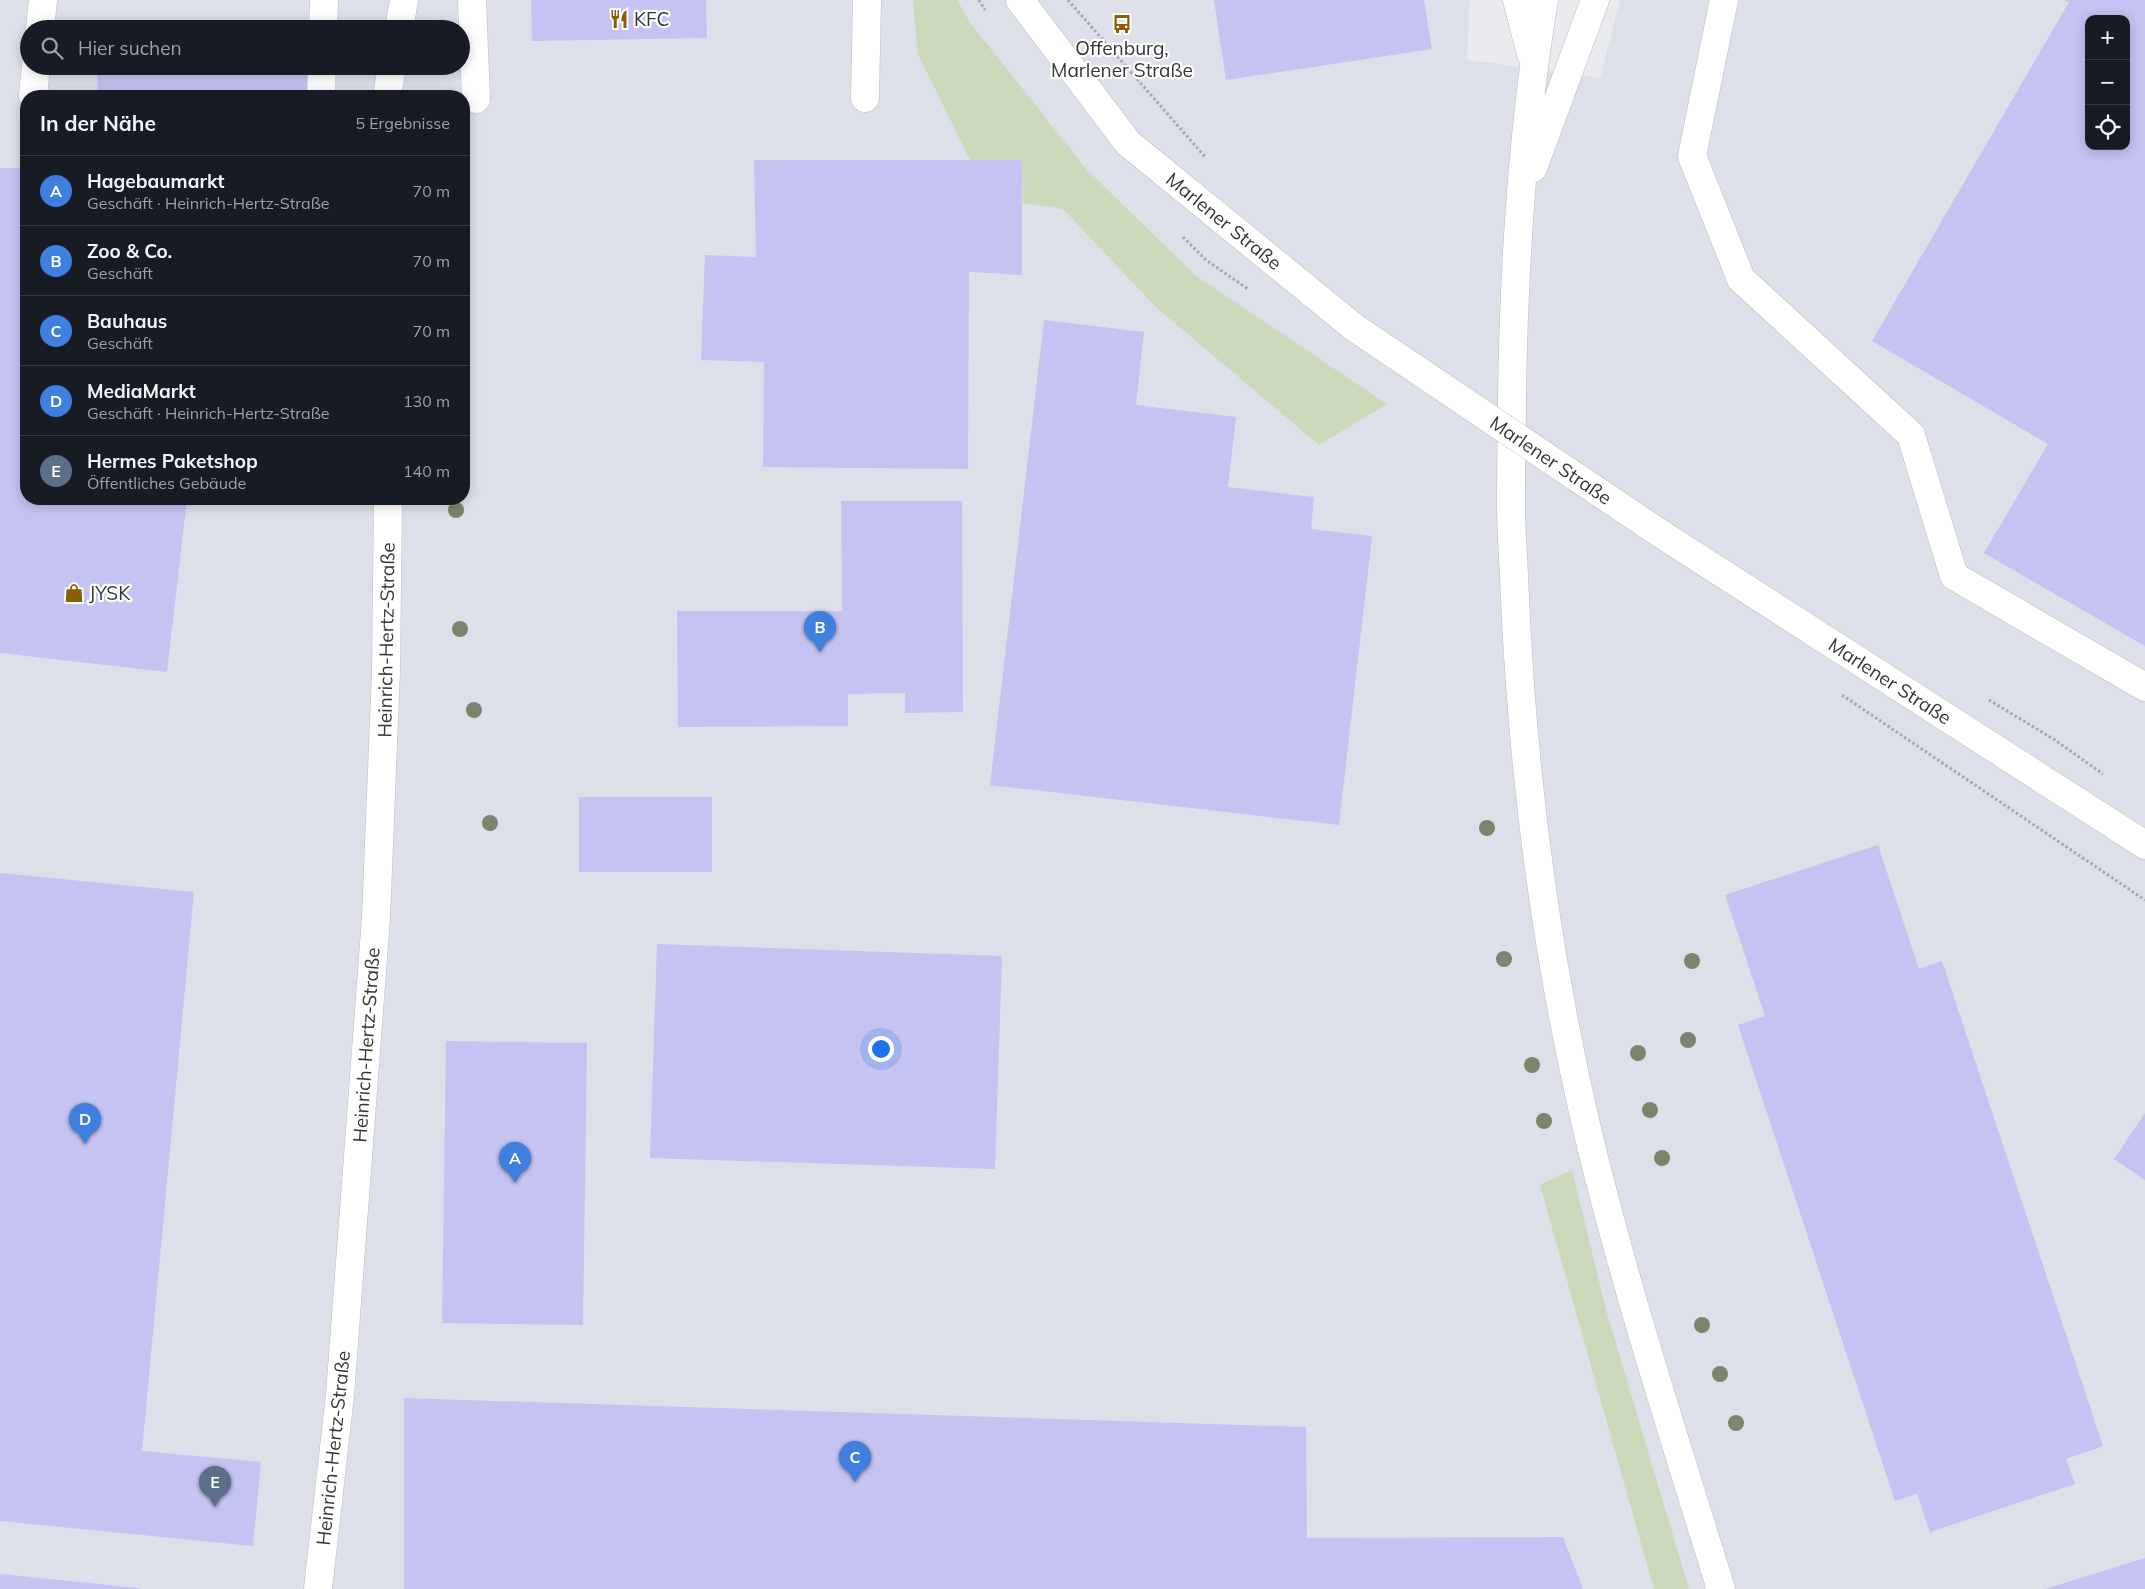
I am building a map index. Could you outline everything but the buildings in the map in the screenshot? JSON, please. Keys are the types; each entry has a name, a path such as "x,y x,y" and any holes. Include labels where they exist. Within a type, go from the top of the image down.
{"street":[{"path":"41,20 43,0"},
{"path":"323,20 324,0"},
{"path":"401,20 404,0"},
{"path":"472,0 476,100"},
{"path":"865,98 867,0"},
{"name":"Marlener Straße","path":"1020,0 1128,143 1355,328 1658,532 2145,845"},
{"path":"1517,0 1533,63"},
{"path":"1544,0 1533,63 1519,204 1513,313 1511,504 1518,672 1532,827 1557,984 1587,1129 1647,1349 1721,1589"},
{"path":"1519,204 1595,0"},
{"path":"1724,0 1692,156 1741,279 1911,435 1954,576 2145,687"},
{"path":"34,90 35,75"},
{"path":"321,90 322,75"},
{"path":"388,90 390,75"},
{"name":"Heinrich-Hertz-Straße","path":"318,1589 340,1395 376,918 386,671 388,505"}],"path":[{"path":"1068,0 1208,161"},
{"path":"1841,694 2145,900"}],"shaded area":[{"path":"0,0 1470,0 1467,60 1600,78 1620,0 2145,0 2145,1589 0,1589"}],"green space":[{"path":"913,0 957,0 971,24 1087,170 1196,276 1387,404 1319,445 1157,308 1063,209 1023,203 1022,160 970,160 918,54"},
{"path":"1572,1170 1606,1310 1689,1589 1654,1589 1540,1185"}],"place":[{"name":"KFC","path":"619,19"},
{"name":"Offenburg, Marlener Straße","path":"1122,24"},
{"name":"JYSK","path":"74,593"},
{"name":"Zoo & Co.","path":"820,652"},
{"name":"MediaMarkt","path":"85,1144"},
{"name":"Hagebaumarkt","path":"515,1183"},
{"name":"Bauhaus","path":"855,1482"},
{"name":"Hermes Paketshop","path":"215,1507"}]}
